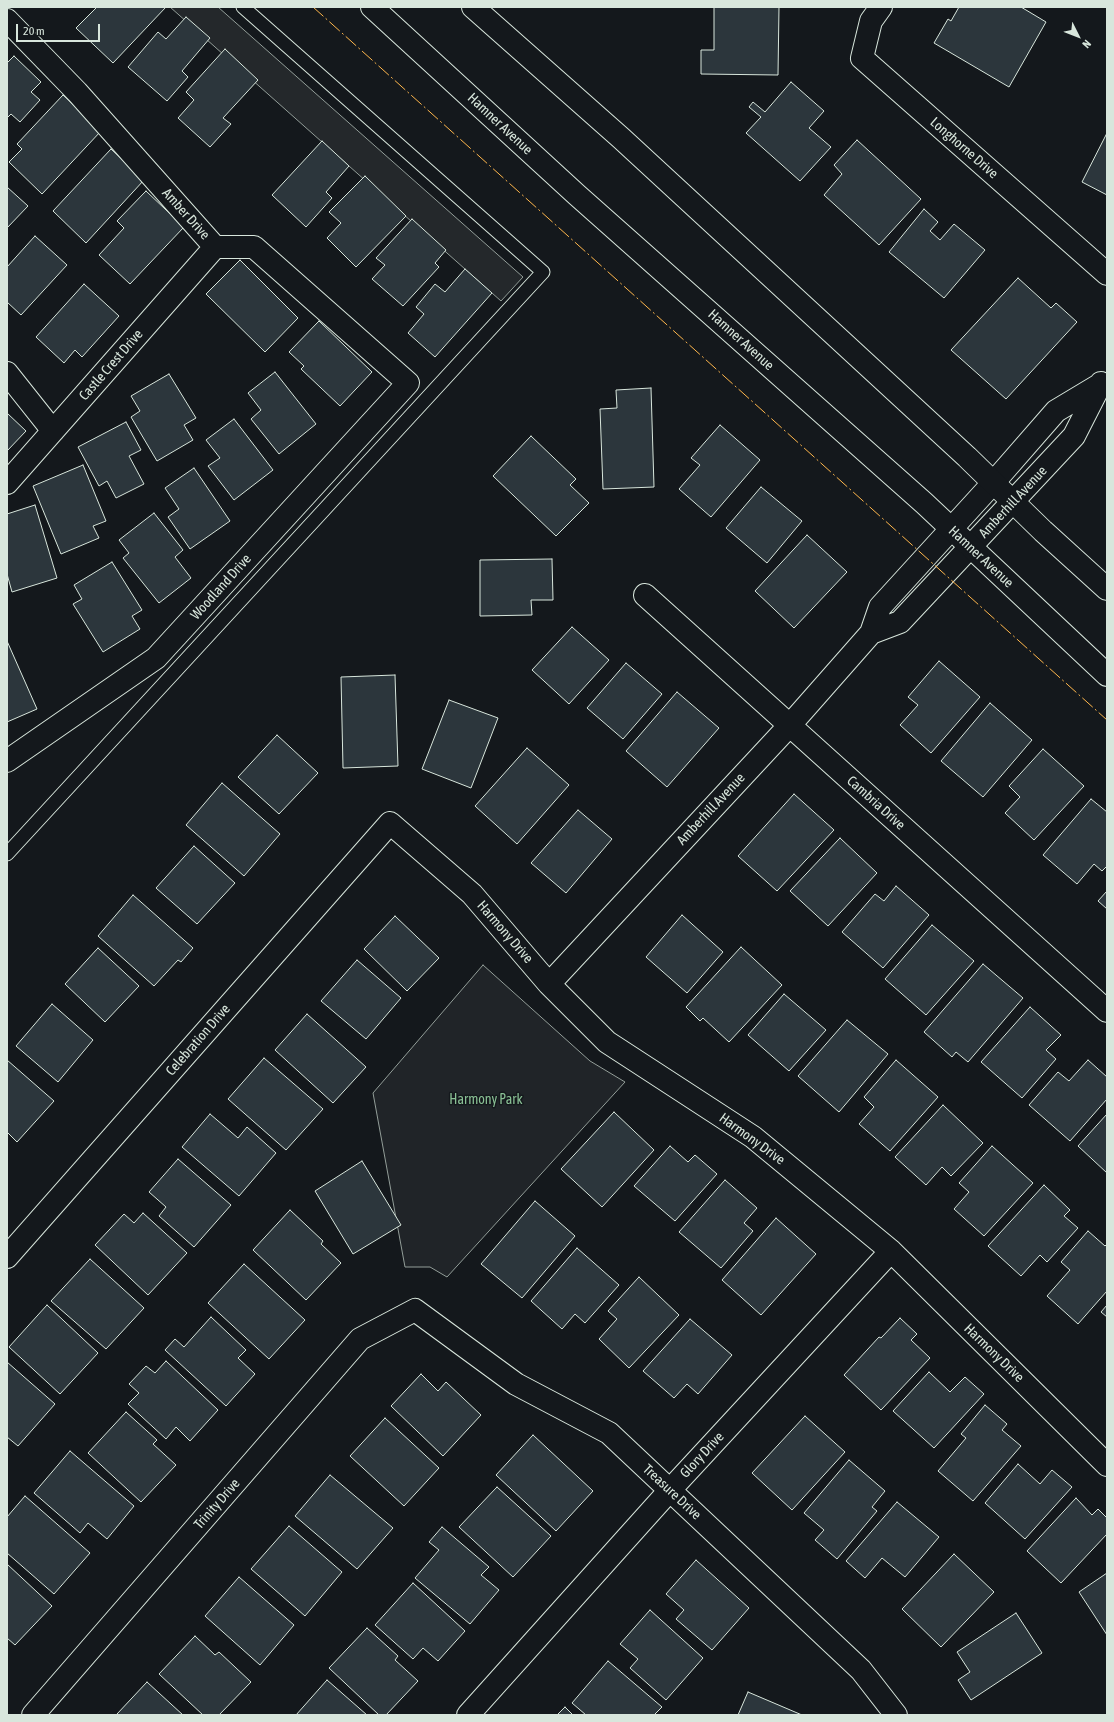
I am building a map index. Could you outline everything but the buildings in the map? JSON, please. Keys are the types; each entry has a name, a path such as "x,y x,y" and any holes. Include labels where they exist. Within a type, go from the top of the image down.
{"street":[{"name":"Hamner Avenue","path":"372,7 577,195 915,495 1107,675"},
{"path":"474,7 621,138 994,482 1042,531 1107,589"},
{"name":"Longhorne Drive","path":"881,7 871,21 862,58 1107,274"},
{"name":"Amber Drive","path":"7,20 77,92 215,247 254,246 408,383"},
{"name":"Castle Crest Drive","path":"7,483 215,247"},
{"path":"7,373 53,431"},
{"name":"Amberhill Avenue","path":"871,633 900,622 1074,436 1104,380"},
{"name":"Amberhill Avenue","path":"549,984 790,725 871,633 880,607 952,530 1056,411 1104,380"},
{"name":"Woodland Drive","path":"7,761 156,658 408,383"},
{"name":"Cambria Drive","path":"645,595 1107,1011"},
{"name":"Harmony Drive","path":"390,823 472,894 549,984 607,1042 753,1137 891,1251 1107,1465"},
{"name":"Celebration Drive","path":"7,1257 390,823"},
{"name":"Glory Drive","path":"468,1715 670,1490 891,1251"},
{"name":"Treasure Drive","path":"415,1310 516,1384 609,1433 861,1670 896,1715"},
{"name":"Trinity Drive","path":"33,1715 360,1339 415,1310"}],"lane":[{"path":"7,854 543,272 243,7"}],"green space":[{"name":"Harmony Park","path":"483,965 590,1061 625,1082 447,1277 430,1267 405,1267 373,1093"}],"shaded area":[{"path":"170,7 218,7 523,277 501,301"}],"power":[{"path":"313,7 1107,720"}]}
